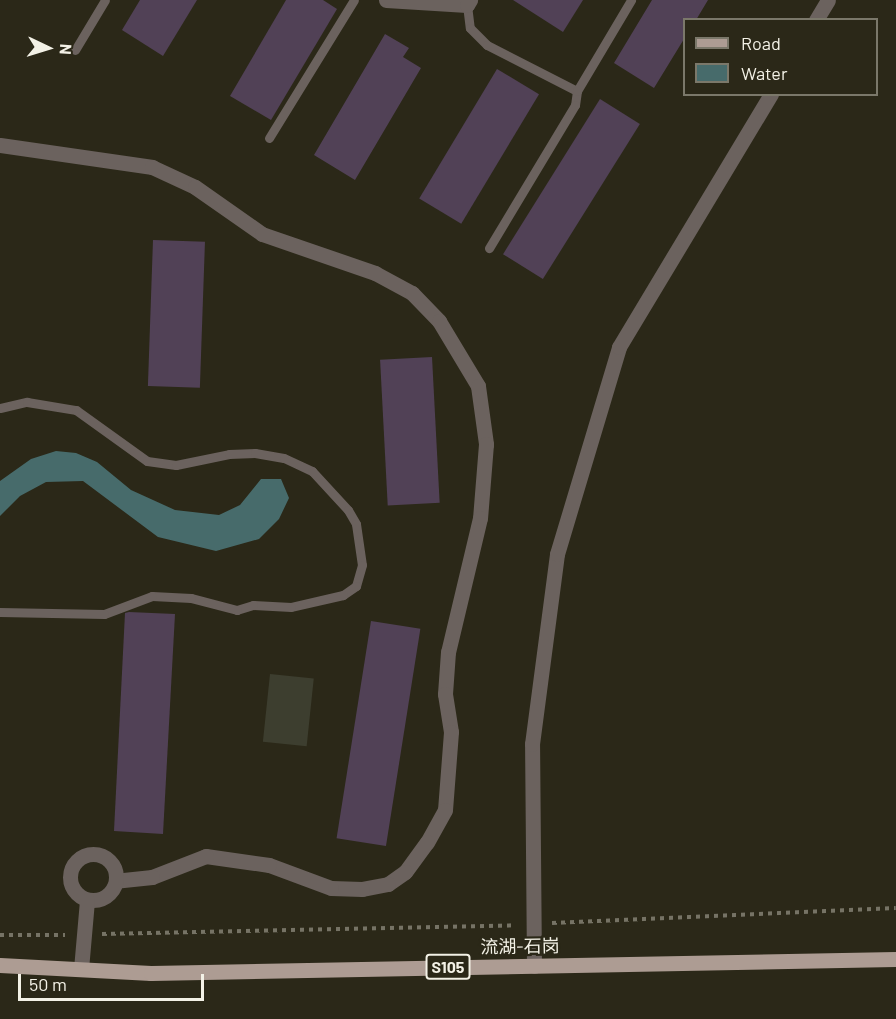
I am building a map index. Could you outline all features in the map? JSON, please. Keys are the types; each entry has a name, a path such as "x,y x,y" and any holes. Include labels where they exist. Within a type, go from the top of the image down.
{"main road":[{"name":"流湖-石岗","path":"0,965 151,973 896,959"}],"street":[{"path":"386,0 469,2"},
{"path":"817,18 828,0"},
{"path":"534,966 532,744 557,554 619,347 770,96"},
{"path":"0,145 152,167 195,187 262,234 375,273 412,293 439,321 478,386 486,444 480,518 448,652 445,694 451,732 445,810 427,842 405,872 388,884 362,889 331,888 269,865 206,855 152,877 116,881"},
{"path":"95,854 109,860 116,881 109,895 87,900 70,885 71,869 80,857 95,854"},
{"path":"81,969 87,900"}],"lane":[{"path":"75,50 105,0"},
{"path":"269,138 354,0"},
{"path":"489,248 575,105 577,91 631,0"},
{"path":"469,2 470,28 487,45 577,91"},
{"path":"0,408 27,402 76,410 147,460 176,465 230,454 255,453 284,459 312,471 348,510 356,524 362,565 356,586 343,595 291,607 254,605 237,610 191,598 152,596 104,614 0,612"}],"path":[{"path":"0,935 535,924 896,908"}],"green space":[{"path":"270,674 314,679 307,746 263,742"}],"water":[{"path":"56,451 76,453 97,462 131,490 175,510 219,515 240,505 261,479 281,479 289,498 279,519 259,539 216,551 158,537 83,481 46,482 20,496 0,516 0,481 31,459"}],"building":[{"path":"140,0 197,0 163,56 122,30"},
{"path":"286,0 323,0 337,9 271,120 230,96"},
{"path":"513,0 583,0 563,32"},
{"path":"652,0 708,0 697,18 683,18 683,41 654,88 614,63"},
{"path":"385,34 409,48 403,57 421,68 355,180 314,155"},
{"path":"497,69 539,94 461,224 419,198"},
{"path":"600,99 640,124 543,279 503,254"},
{"path":"153,240 205,242 200,388 148,386"},
{"path":"432,357 440,503 388,506 380,360"},
{"path":"125,613 175,614 163,834 114,831"},
{"path":"371,621 420,629 386,846 337,838"}]}
